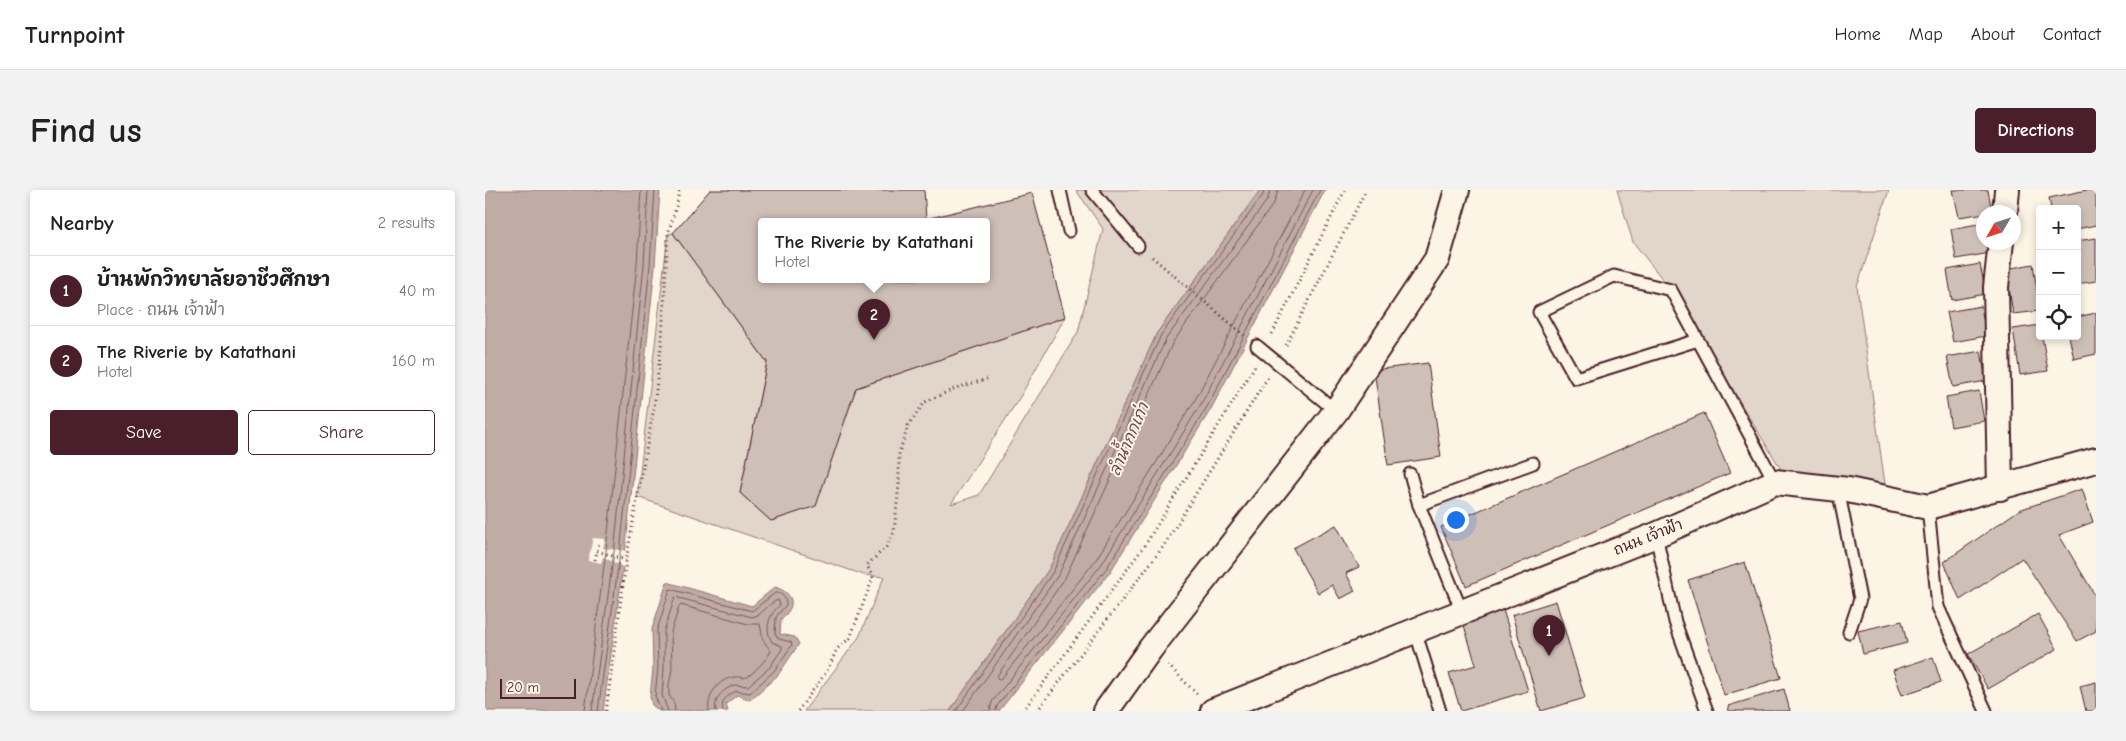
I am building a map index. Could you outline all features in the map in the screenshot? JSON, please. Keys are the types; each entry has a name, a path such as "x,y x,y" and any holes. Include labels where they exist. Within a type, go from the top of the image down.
{"street":[{"path":"1106,711 1151,648 1337,411 1437,259 1457,190"},
{"path":"2006,205 2007,190"},
{"path":"2000,250 1996,287 2000,488"},
{"path":"1775,482 1838,489 1928,507 2096,460"},
{"name":"ถนน เจ้าฟ้า","path":"1213,711 1657,535 1775,482"}],"lane":[{"path":"1061,190 1069,231"},
{"path":"1092,190 1138,246"},
{"path":"1698,340 1576,378 1539,312 1613,276 1671,290 1775,482"},
{"path":"1260,348 1337,411"},
{"path":"1419,505 1533,463"},
{"path":"1410,474 1419,505 1462,612"},
{"path":"1838,489 1861,599 1849,632"},
{"path":"1928,507 1938,607 1986,711"},
{"path":"1657,535 1675,622 1707,711"},
{"path":"1415,630 1440,711"}],"path":[{"path":"606,711 626,560 654,407 662,338 668,234 679,190"},
{"path":"1023,711 1145,545 1260,348 1345,190"},
{"path":"1037,711 1163,547 1277,362 1366,190"},
{"path":"1138,246 1260,348"},
{"path":"798,711 827,671 837,650 849,638 873,578 867,565 886,547 894,532 899,484 899,453 908,426 925,402 956,388 987,379"},
{"path":"595,560 599,543"},
{"path":"597,551 626,560"},
{"path":"1151,648 1213,711"}],"shaded area":[{"path":"1076,190 1260,190 1157,333 1049,569 950,711 804,711 859,637 884,577 864,575 637,497 668,234 673,233 767,362 740,493 771,521 816,505 856,388 1065,317 1020,397 951,504 979,495 1078,332 1103,229"},
{"path":"1617,190 1889,190 1857,287 1887,498 1784,474 1671,290 1633,242"}],"water":[{"path":"485,190 660,190 655,266 625,553 603,711 485,711"},
{"name":"ลำน้ำกกเก่า","path":"1260,190 1325,190 1211,409 1110,572 999,711 950,711 1049,569 1157,333"},
{"path":"667,582 752,606 775,587 786,593 791,600 789,609 781,619 780,634 795,637 799,644 778,675 750,700 737,695 726,704 728,711 659,711 652,705 650,697 653,668 652,629"}],"pier":[{"path":"593,538 605,539 603,548 628,551 625,568 603,557 601,563 588,560"}],"building":[{"path":"710,190 924,190 926,218 758,218 758,283 990,283 990,218 930,218 1032,193 1065,317 856,388 816,506 771,521 740,493 767,362 673,233"},
{"path":"1953,190 1988,190 1991,205 1976,205 1976,214 1959,217"},
{"path":"2087,190 2096,190 2096,225 2081,228 2081,205 2050,205 2049,198"},
{"path":"1976,224 1976,250 1989,250 1990,253 1956,259 1951,229"},
{"path":"2096,238 2096,281 2081,283 2081,240"},
{"path":"1980,264 1986,294 1952,300 1947,270"},
{"path":"2033,264 2036,284 2036,311 2013,314 2006,269"},
{"path":"1981,306 1986,336 1953,342 1947,312"},
{"path":"2096,313 2096,354 2074,359 2070,340 2081,340 2081,316"},
{"path":"2036,326 2036,340 2043,340 2048,371 2020,375 2013,329"},
{"path":"1981,351 1986,381 1953,387 1947,357"},
{"path":"1428,363 1441,457 1388,465 1374,370"},
{"path":"1979,391 1984,421 1951,427 1946,397"},
{"path":"1704,413 1730,473 1466,586 1441,527"},
{"path":"2082,489 2093,522 2059,535 2096,597 2096,631 2077,641 2022,558 1960,600 1944,562 2019,510"},
{"path":"1336,525 1359,567 1346,573 1355,591 1340,599 1332,585 1318,593 1293,548"},
{"path":"1745,562 1781,678 1724,695 1688,580"},
{"path":"1556,601 1585,698 1541,711 1512,615"},
{"path":"1503,610 1528,691 1461,711 1449,673 1476,665 1463,622"},
{"path":"2038,614 2057,649 1988,689 1968,654"},
{"path":"1902,621 1907,643 1863,654 1858,631"},
{"path":"1933,657 1941,682 1902,695 1893,670"},
{"path":"2096,682 2096,711 2086,711 2080,686"},
{"path":"1784,689 1790,711 1729,711 1728,706"}],"place":[{"name":"The Riverie by Katathani","path":"874,340"},
{"name":"บ้านพักวิทยาลัยอาชีวศึกษา","path":"1549,656"}]}
